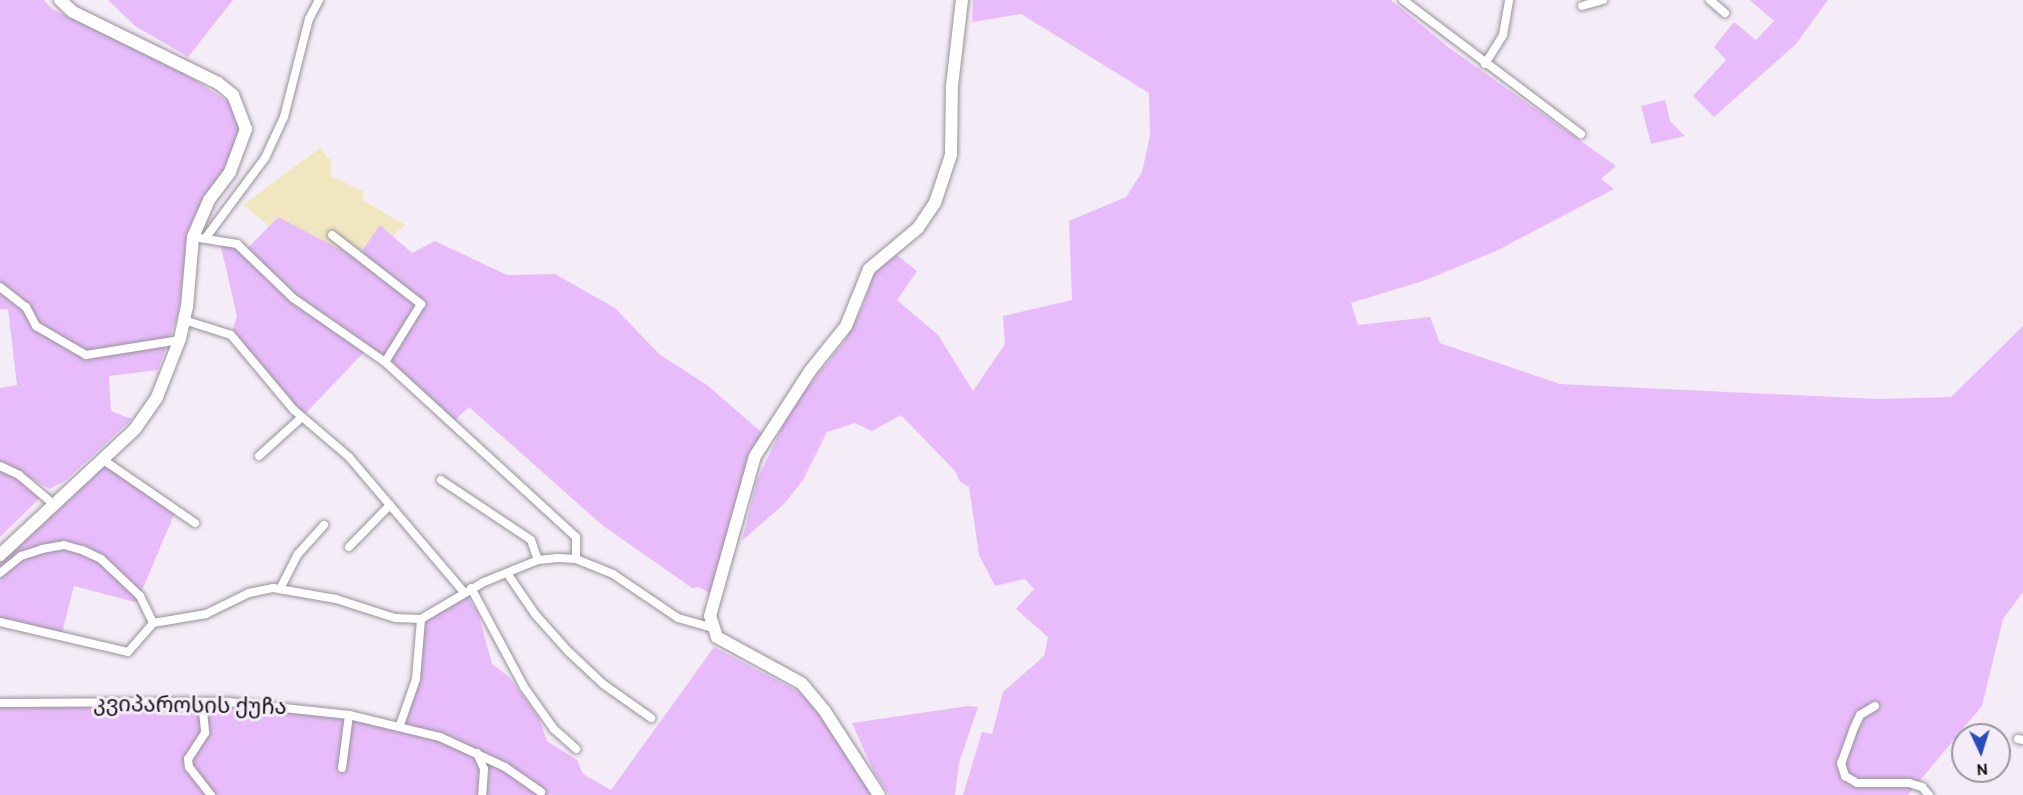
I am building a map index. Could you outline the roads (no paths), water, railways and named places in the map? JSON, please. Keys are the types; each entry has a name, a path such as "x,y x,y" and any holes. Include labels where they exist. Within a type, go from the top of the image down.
{"street":[{"path":"0,555 52,503 144,418 157,397 180,340 193,237 209,200 242,148 246,122 236,100 218,83 74,12 60,0"},
{"path":"207,236 265,158 284,117 309,19 319,0"},
{"path":"879,795 824,710 801,683 717,638 710,616 755,456 810,371 846,326 869,269 918,228 935,203 951,155 951,86 962,0"},
{"path":"1403,0 1485,64 1581,134"},
{"path":"1485,64 1503,35 1509,0"},
{"path":"1582,6 1603,0"},
{"path":"1710,0 1725,13"},
{"path":"332,235 421,304 385,362"},
{"path":"193,237 207,236 237,244 293,298 385,362 576,537 576,559"},
{"path":"0,287 26,307 36,326 86,354 180,340"},
{"path":"184,320 231,335 302,417 349,457 467,590 524,687 554,729 576,749"},
{"path":"259,456 302,417"},
{"path":"102,459 195,523"},
{"path":"0,466 19,476 52,503"},
{"path":"441,480 531,540 538,560"},
{"path":"349,547 390,505"},
{"path":"280,589 298,554 324,525"},
{"path":"0,573 21,556 42,549 64,545 82,550 101,559 140,596 153,623"},
{"path":"0,621 121,652 132,650 144,629 153,623 206,614 260,589 280,589 336,599 395,618 422,619 467,590 538,560 576,559 613,574 678,618 712,628"},
{"path":"507,573 535,614 568,651 603,684 651,718"},
{"path":"400,725 416,679 422,619"},
{"path":"202,702 205,733 188,759 189,767 211,795"},
{"name":"კვიპაროსის ქუჩა","path":"0,704 202,702 284,705 349,715 400,725 477,753 542,792"},
{"path":"1875,706 1857,722 1841,763 1845,777 1857,783 1909,783 1922,787 1929,795"},
{"path":"342,768 349,715"},
{"path":"477,753 484,769 482,795"}]}
